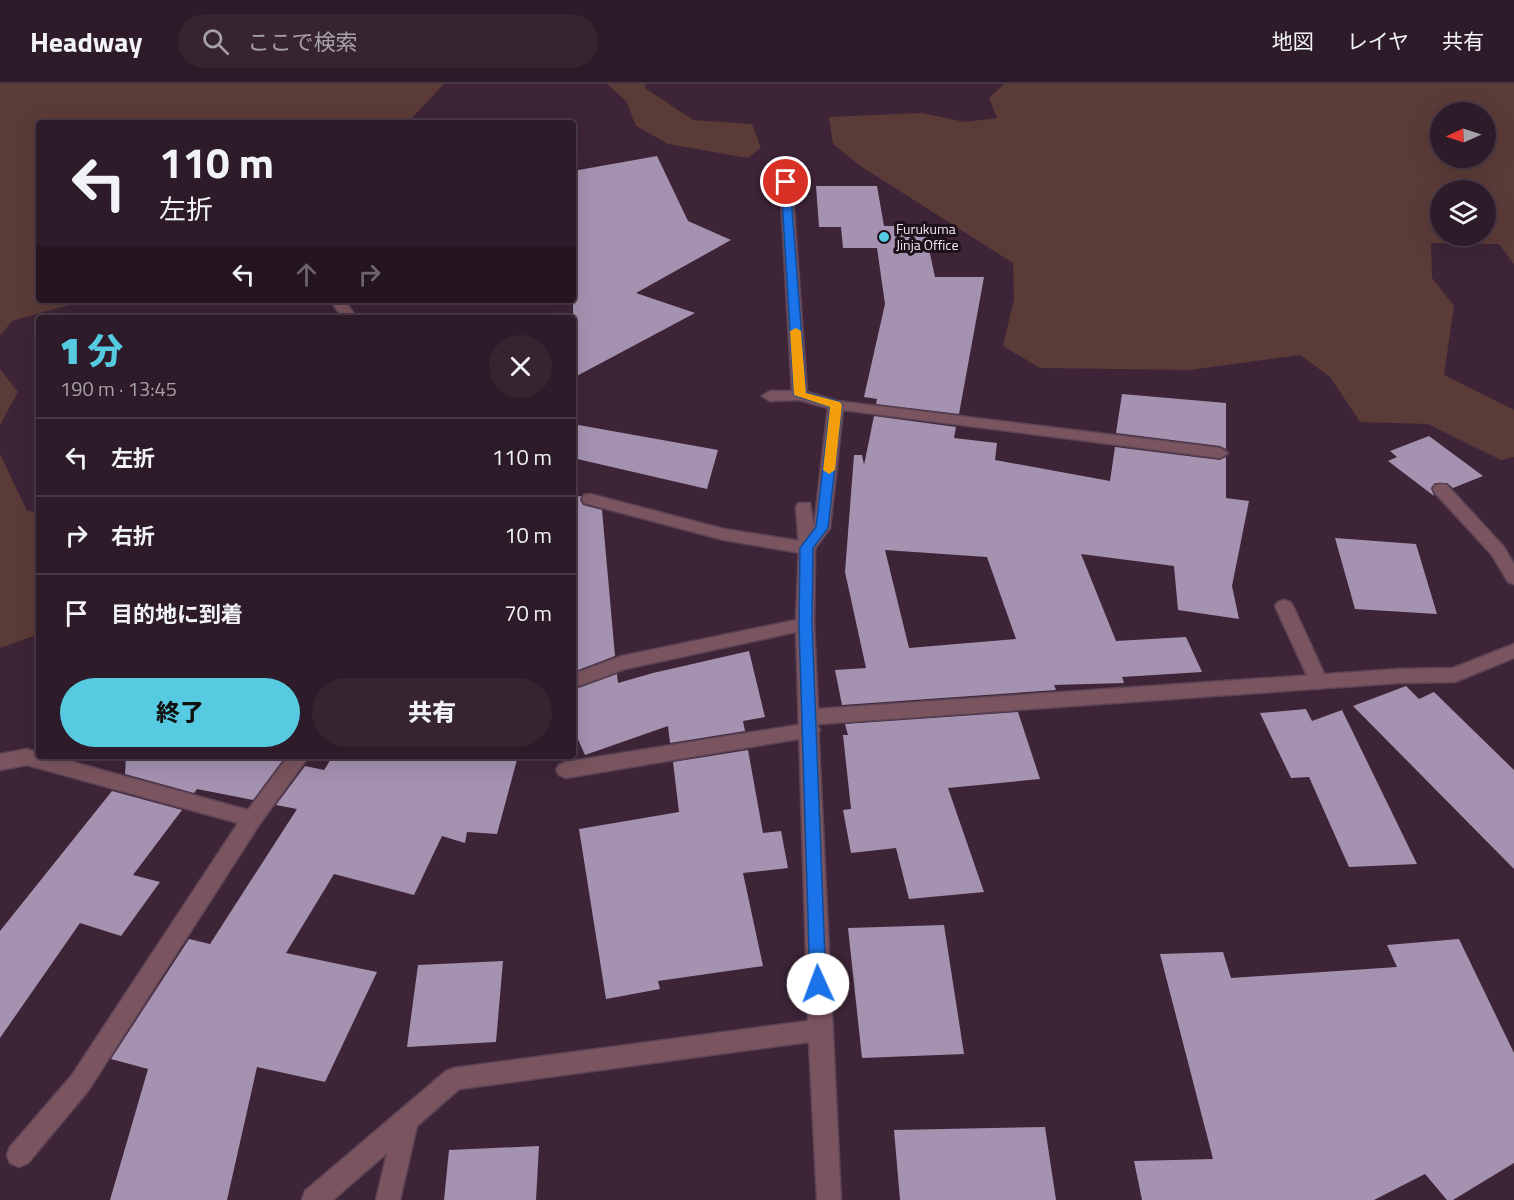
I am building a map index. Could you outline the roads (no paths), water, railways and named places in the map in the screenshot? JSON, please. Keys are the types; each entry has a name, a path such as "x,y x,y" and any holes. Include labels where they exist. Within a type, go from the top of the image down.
{"street":[{"path":"786,182 800,395"},
{"path":"771,396 800,395 836,405 1220,453"},
{"path":"807,548 822,528 836,405"},
{"path":"1441,489 1498,551 1514,578"},
{"path":"590,498 728,537 770,545 807,548"},
{"path":"804,507 807,548 805,624 820,1030 829,1200"},
{"path":"1284,606 1319,682"},
{"path":"576,680 621,663 805,624"},
{"path":"566,770 810,723 1399,676 1455,675 1514,651"},
{"path":"0,762 27,757 252,819"},
{"path":"19,1155 80,1083 252,819 297,759"},
{"path":"314,1200 454,1079 820,1030"},
{"path":"388,1200 406,1121"}],"place":[{"name":"Furukuma Jinja Office","path":"884,237"}]}
